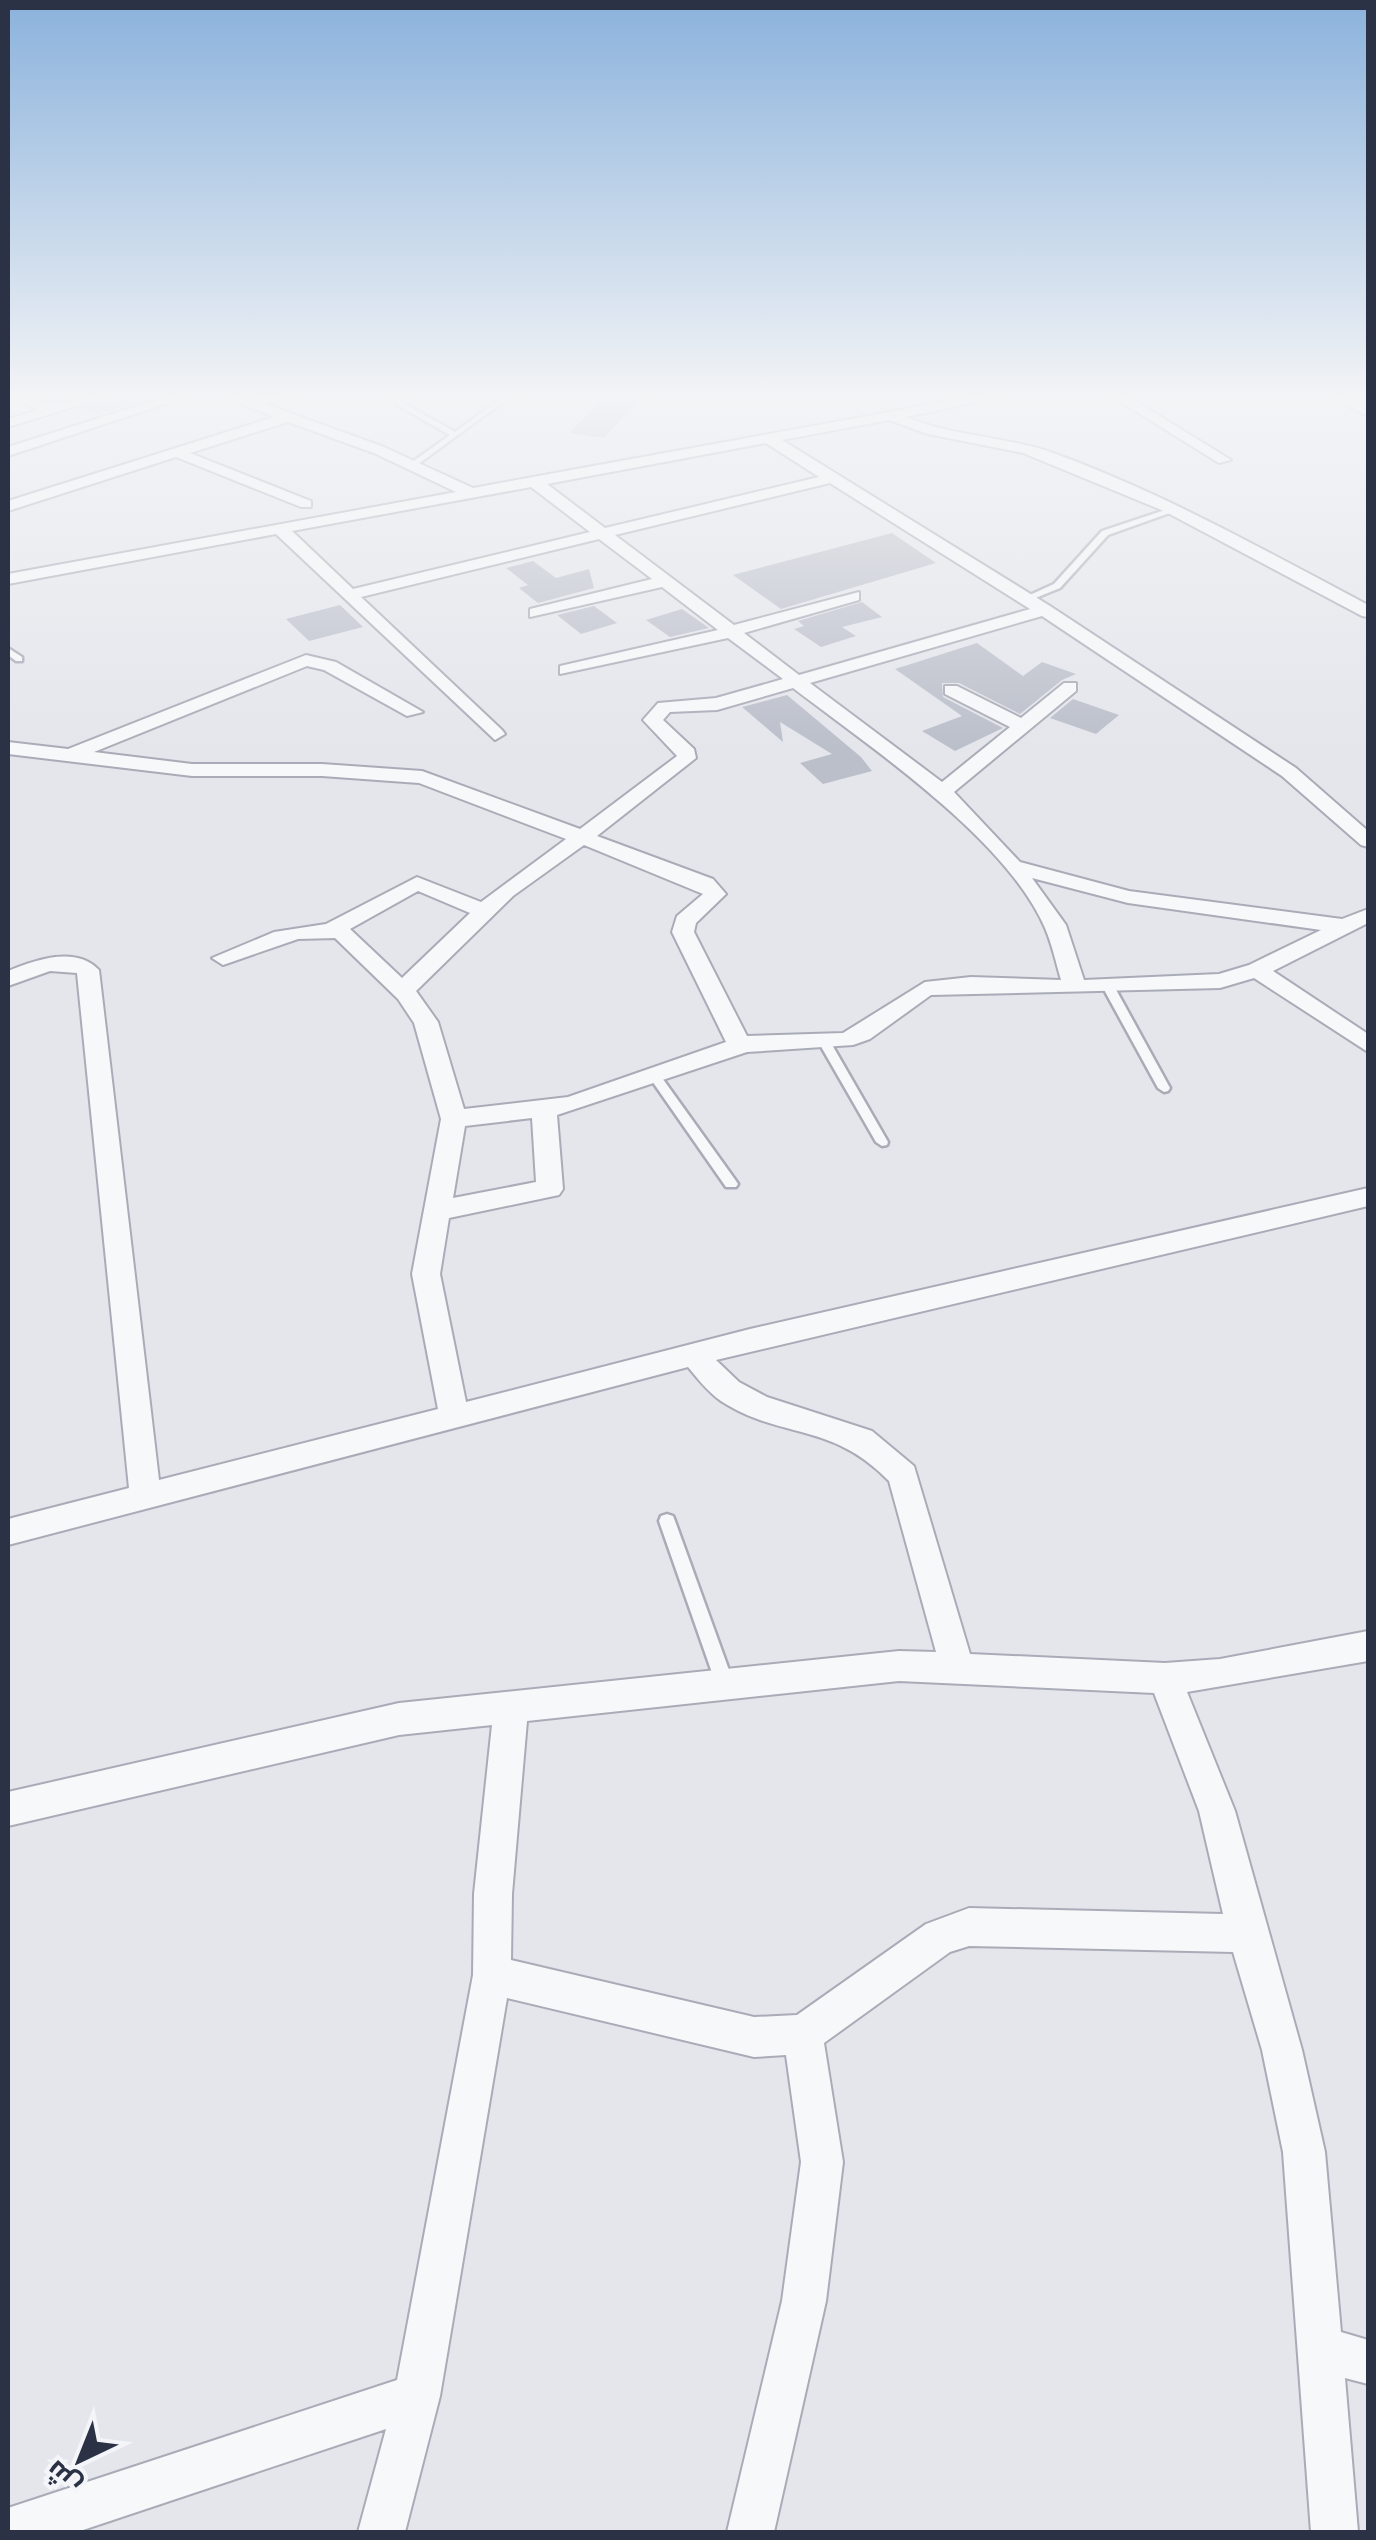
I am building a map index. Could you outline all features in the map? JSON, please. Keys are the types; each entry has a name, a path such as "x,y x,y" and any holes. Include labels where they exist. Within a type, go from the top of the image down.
{"street":[{"path":"8,579 364,513"},
{"path":"573,513 942,792 1013,866 1055,925 1075,987"},
{"path":"349,595 690,513"},
{"path":"887,513 1044,610 1289,772 1368,840"},
{"path":"1179,513 1368,612"},
{"path":"279,528 495,734"},
{"path":"536,612 662,582"},
{"path":"566,670 730,632 853,596"},
{"path":"402,990 483,911 686,758 688,754 652,720 665,707 717,704 1044,610"},
{"path":"70,756 306,660 330,666 414,712"},
{"path":"942,792 1070,686"},
{"path":"951,690 1023,726"},
{"path":"8,748 192,770 322,770 422,777 582,835 714,889 712,898 682,926 739,1045"},
{"path":"1013,866 1128,897 1343,926"},
{"path":"223,958 292,935 331,930 417,883 483,911"},
{"path":"454,1119 544,1109 656,1078 739,1045 825,1043 862,1034 925,989 971,984 1075,987 1220,981 1257,970 1368,915"},
{"path":"331,930 357,945 402,990 426,1022 454,1119 426,1274 454,1417"},
{"path":"8,978 52,964 75,962 88,970 99,1123 127,1314 146,1497"},
{"path":"1257,970 1368,1045"},
{"path":"436,1211 550,1189 544,1109"},
{"path":"8,1532 694,1355 1368,1197"},
{"path":"694,1355 734,1393 830,1424 865,1440 883,1452 903,1475 957,1669"},
{"path":"8,1809 292,1740 399,1719 899,1666 1164,1678 1220,1674 1368,1646"},
{"path":"1164,1678 1217,1811 1246,1932 1282,2050 1304,2152 1335,2532"},
{"path":"382,2532 416,2396 492,1975 493,1894 511,1706"},
{"path":"492,1975 754,2037 803,2034 939,1938 969,1928 1246,1932"},
{"path":"751,2532 804,2300 822,2162 803,2034"},
{"path":"1321,2349 1368,2362"},
{"path":"8,2532 416,2396"}],"lane":[{"path":"1026,599 1057,586 1105,532 1166,513"},
{"path":"8,651 20,659"},
{"path":"1108,986 1164,1088"},
{"path":"825,1043 882,1142"},
{"path":"656,1078 731,1184"},
{"path":"667,1521 726,1684"}],"building":[{"path":"892,533 936,563 781,609 733,575"},
{"path":"533,561 556,578 589,569 594,588 538,603 519,588 528,585 506,568"},
{"path":"862,602 882,617 842,627 856,636 821,647 794,629 804,626 798,621"},
{"path":"340,605 363,627 309,641 286,619"},
{"path":"594,606 617,623 581,634 557,615"},
{"path":"682,609 709,628 670,637 646,620"},
{"path":"977,643 1023,676 1042,662 1076,674 1062,680 1020,714 959,683 942,683 943,697 1003,728 955,751 922,731 962,716 895,669"},
{"path":"787,695 861,757 872,771 823,784 800,763 832,754 780,722 783,742 742,707"},
{"path":"1073,699 1119,715 1096,734 1050,718"}]}
